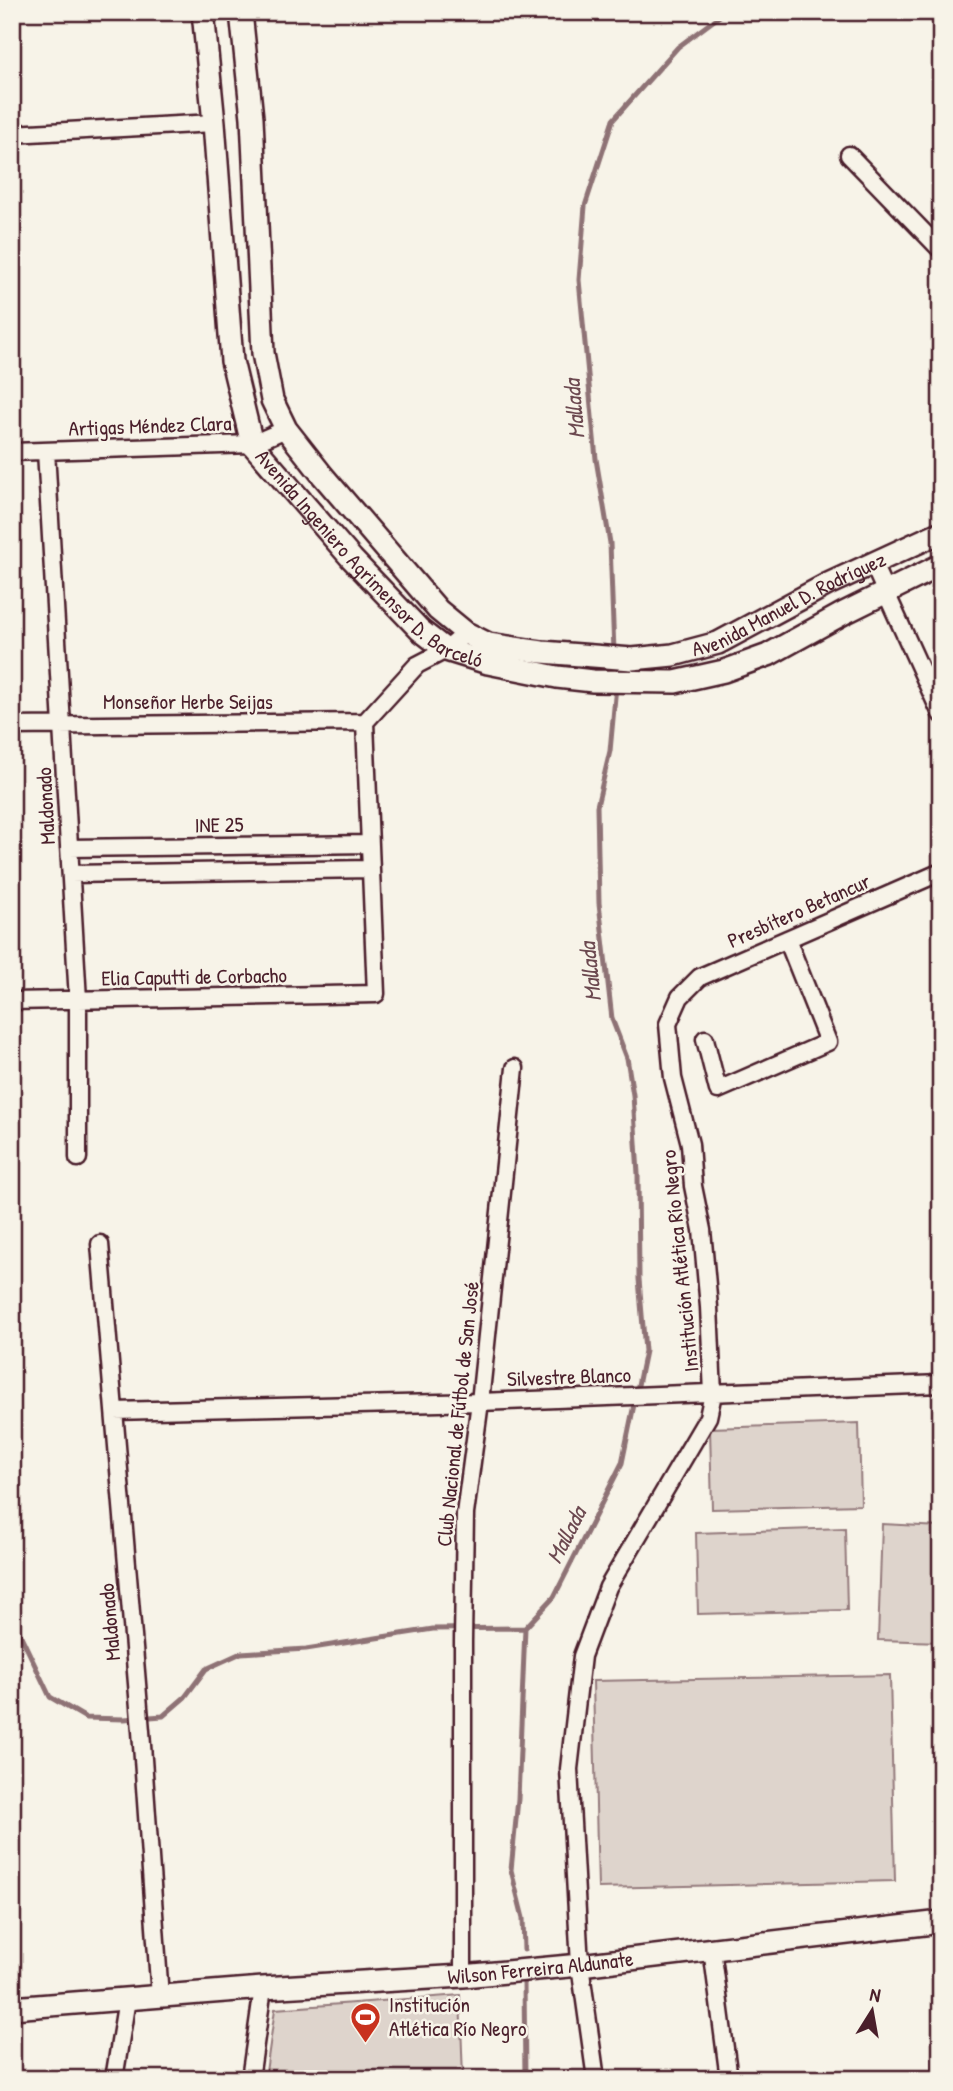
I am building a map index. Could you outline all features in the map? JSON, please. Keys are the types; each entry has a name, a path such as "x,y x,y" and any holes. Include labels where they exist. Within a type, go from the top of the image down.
{"street":[{"name":"Avenida Ingeniero Agrimensor D. Barceló","path":"203,12 232,361 251,444 352,559 420,630 446,650 488,663 557,677 632,683"},
{"name":"Avenida Ingeniero Agrimensor D. Barceló","path":"241,12 252,118 263,353 272,400 286,429 438,610 466,633 488,644 511,649 632,659"},
{"path":"12,134 214,123"},
{"path":"849,155 941,250"},
{"name":"Artigas Méndez Clara","path":"12,452 251,444 286,429"},
{"name":"Maldonado","path":"46,450 78,1000 78,1158"},
{"name":"Avenida Manuel D. Rodríguez","path":"632,659 673,655 718,643 828,584 941,532"},
{"path":"873,564 941,714"},
{"name":"Avenida Manuel D. Rodríguez","path":"632,683 675,682 724,671 768,655 844,613 941,565"},
{"path":"71,874 371,869 365,722 417,665 446,650 466,633"},
{"name":"Monseñor Herbe Seijas","path":"12,726 365,722"},
{"name":"INE 25","path":"69,848 370,844"},
{"name":"Elia Caputti de Corbacho","path":"12,1001 376,994 371,869"},
{"name":"Presbítero Betancur","path":"680,997 700,977 941,872"},
{"path":"705,1039 718,1090 828,1042 787,939"},
{"name":"Institución Atlética Río Negro","path":"596,2079 580,1965 569,1769 582,1656 608,1587 708,1417 713,1394 702,1230 693,1186 690,1144 673,1078 668,1024 680,997"},
{"name":"Club Nacional de Fútbol de San José","path":"463,1976 463,1641 466,1514 515,1068"},
{"name":"Maldonado","path":"100,1244 141,1731 160,1997"},
{"name":"Silvestre Blanco","path":"114,1411 480,1402 941,1384"},
{"name":"Wilson Ferreira Aldunate","path":"12,2008 263,1988 463,1976 580,1965 941,1922"},
{"path":"712,1948 729,2079"},
{"path":"250,2079 263,1988"},
{"path":"114,2079 127,2000"}],"shaded area":[{"path":"859,1423 861,1505 712,1509 710,1428"},
{"path":"882,1524 941,1527 941,1642 878,1640"},
{"path":"845,1528 847,1610 698,1614 696,1533"},
{"path":"890,1675 895,1881 598,1888 593,1681"},
{"name":"Institución Atlética Río Negro","path":"460,1995 463,2079 265,2079 275,2009"}],"waterway":[{"name":"Mallada","path":"614,652 610,543 596,459 579,280 585,206 613,120 678,47 725,12"},
{"name":"Mallada","path":"524,1950 523,1918 511,1870 518,1799 525,1628 554,1597 622,1463 645,1351 639,1279 638,1174 633,1095 627,1058 612,1019 599,903 597,806 610,751 616,686"},
{"path":"12,1617 50,1697 86,1718 124,1719 163,1716 185,1697 206,1669 241,1653 306,1649 433,1629 525,1628"},
{"name":"Mallada","path":"524,1981 525,2079"}],"place":[{"name":"Institución Atlética Río Negro","path":"366,2044"}]}
